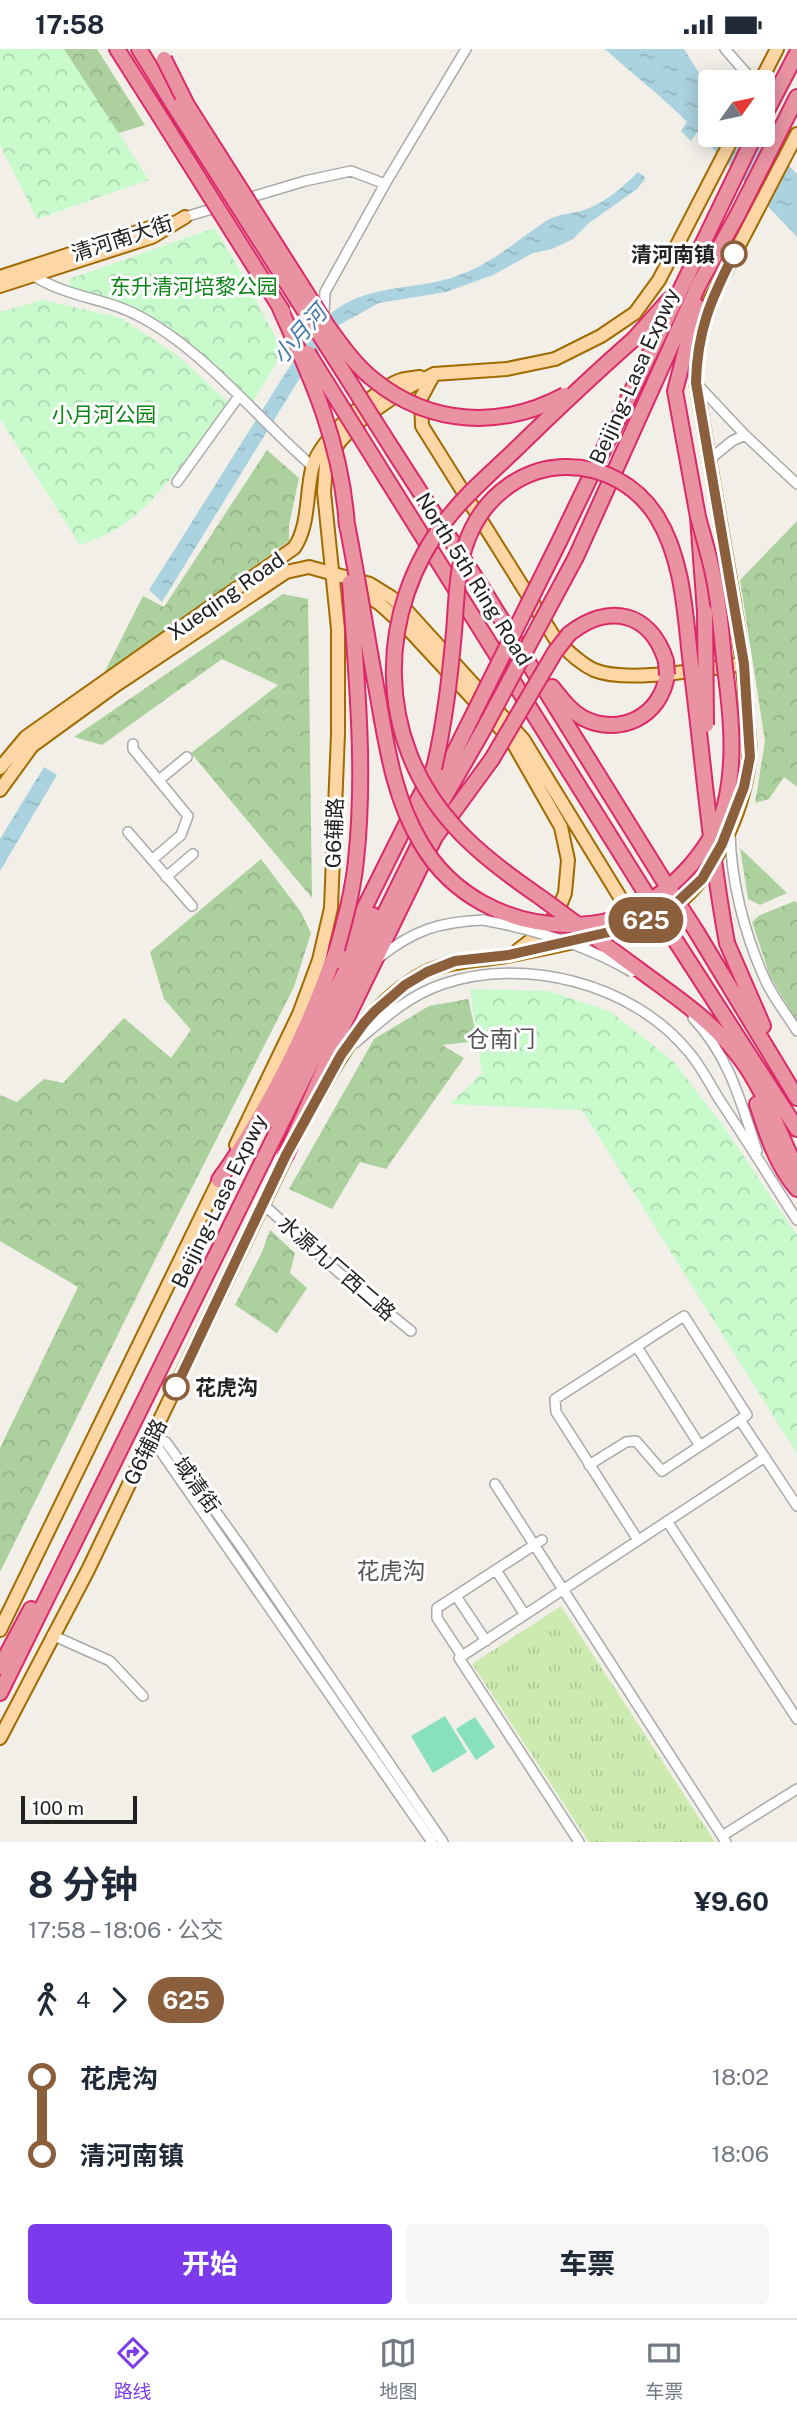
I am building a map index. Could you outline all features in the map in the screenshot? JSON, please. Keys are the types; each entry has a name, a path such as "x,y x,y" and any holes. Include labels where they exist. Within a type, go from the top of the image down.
{"highway":[{"name":"North 5th Ring Road","path":"117,49 643,889 797,1129"},
{"name":"North 5th Ring Road","path":"139,49 482,588 795,1094"},
{"path":"775,95 797,53"},
{"path":"161,54 187,105 328,327 352,359 374,380 408,401 436,412 484,419 519,415 579,388"},
{"path":"790,134 797,97"},
{"name":"Beijing-Lasa Expwy","path":"0,1693 428,826 576,557 699,284 737,216 790,134"},
{"name":"Beijing-Lasa Expwy","path":"0,1667 55,1566 321,1018 559,543 749,147"},
{"path":"279,306 324,409 337,458 390,764 401,806 421,844 441,871 459,888 503,914 532,921 584,925 611,920 636,909 660,895 680,877 712,836 724,808 729,783 731,713 715,584 698,517 675,391 697,304 699,284"},
{"path":"680,289 634,339 579,388 447,519 425,552 400,615 393,684 398,721 408,754 427,792 454,827 514,878 637,972 695,1011 721,1035 753,1078 797,1170"},
{"path":"219,1180 250,1136 434,768 448,700 457,586 462,557 472,529 499,492 537,471 563,467 587,468 614,477 639,495 656,517 670,543 681,584 717,891 727,943 744,986 795,1094"},
{"path":"698,517 705,612 705,771"},
{"path":"319,1000 337,950 349,904 359,823 357,697 346,519"},
{"path":"286,1155 342,1028 435,837 492,759 555,652 569,635 586,622 618,616 631,619 651,631 658,640 666,668 661,698 645,715 635,720 607,725 580,717 551,686 482,588"},
{"path":"721,1035 749,1082 773,1150 787,1177 797,1189"}],"main road":[{"path":"766,70 777,49"},
{"name":"G6辅路","path":"0,1738 88,1570 286,1155 341,1055 364,1023 405,985 427,972 455,961 509,955 636,924 669,910 702,879 730,828 744,787 750,757 744,664 696,383 696,360 710,301 749,226 790,134"},
{"name":"G6辅路","path":"0,1630 299,1014 319,960 331,908 338,734 338,629 324,492 326,464 340,441 358,422 405,389 434,374 507,369 555,359 601,336 635,313 659,280 728,147"},
{"name":"清河南大街","path":"29,272 185,217"},
{"path":"0,277 29,272"},
{"path":"0,286 29,272"},
{"path":"434,374 421,398 422,426 556,640 575,658 596,670 638,675 744,664"},
{"name":"Xueqing Road","path":"0,768 26,737 287,555 301,538 312,466 338,429 377,395 399,381 434,374"},
{"path":"301,538 301,553 309,567"},
{"name":"Xueqing Road","path":"0,790 32,746 116,685 286,572 309,567 370,584 408,611 523,739 636,924"},
{"path":"331,572 380,604 410,631 512,741 561,827 568,860 565,893 557,913 544,931 509,955"}],"street":[{"path":"324,312 324,292 466,49"},
{"path":"725,49 743,70"},
{"path":"185,217 305,181 351,171 385,184"},
{"path":"29,272 60,289 115,305 138,315 171,336 312,466"},
{"path":"696,383 745,435 797,484"},
{"path":"177,482 239,396"},
{"path":"709,460 745,435"},
{"path":"133,744 133,749 188,817 181,835 152,860"},
{"path":"159,781 187,757"},
{"path":"730,828 731,858 743,916 763,977 797,1031"},
{"path":"128,832 192,906"},
{"path":"166,877 193,854"},
{"path":"376,960 403,939 427,928 454,921 482,920 507,924 586,950 637,972 691,1015 709,1035 735,1082 761,1163"},
{"path":"341,1055 407,1001 443,984 502,974 566,978 595,986 649,1016 687,1050 797,1220"},
{"name":"水源九厂西二路","path":"264,1205 337,1271 411,1331"},
{"path":"589,1465 626,1442 636,1441 662,1471 747,1415 684,1316 555,1399 556,1412 589,1465 638,1540"},
{"path":"637,1346 700,1446"},
{"path":"740,1420 797,1506"},
{"name":"域清街","path":"152,1439 432,1842"},
{"name":"域清街","path":"152,1439 166,1442 242,1548 443,1842"},
{"path":"579,1842 460,1658 765,1457"},
{"path":"495,1484 538,1542 563,1590 724,1839 797,1789"},
{"path":"667,1521 797,1719"},
{"path":"463,1656 436,1614 437,1608 538,1542"},
{"path":"496,1570 525,1615"},
{"path":"456,1596 486,1641"},
{"path":"52,1635 110,1661 143,1696"}],"green space":[{"path":"0,49 97,49 145,125 86,143"},
{"path":"0,49 64,49 149,180 37,219 0,145"},
{"name":"东升清河培黎公园","path":"214,228 283,351 253,402 171,328 135,308 71,289 69,279"},
{"name":"小月河公园","path":"43,300 121,318 177,355 228,402 175,473 145,507 111,532 80,545 0,419 0,312"},
{"path":"267,450 299,478 289,525 289,541 103,675 143,596 164,607"},
{"path":"797,521 797,787 784,777 769,799 755,803 765,741 740,580"},
{"path":"283,594 308,599 312,898 191,753 278,685 222,659 102,745 74,737"},
{"path":"740,848 787,893 760,905 748,899"},
{"path":"261,859 301,912 311,933 294,987 0,1572 0,1448 78,1287 0,1241 0,1095 17,1102 44,1079 63,1083 124,1018 171,1058 191,1030 164,999 150,952"},
{"path":"795,901 797,1022 770,976 752,922 760,915"},
{"path":"470,989 549,991 611,1012 674,1062 724,1127 797,1235 797,1454 582,1110 450,1104 482,1073"},
{"path":"468,999 478,1041 442,1045 464,1058 386,1169 360,1162 332,1209 289,1189 374,1039 429,1006"},
{"path":"270,1230 295,1253 290,1273 307,1288 277,1333 235,1305"},
{"path":"561,1606 715,1842 589,1842 472,1664"},
{"path":"445,1716 467,1752 433,1773 411,1736"},
{"path":"475,1717 495,1747 476,1760 456,1729"}],"water":[{"path":"605,49 684,49 698,71 698,133 691,141 681,131 687,122"},
{"path":"711,147 771,147 797,174 797,237"},
{"path":"638,172 645,179 637,189 589,223 573,239 552,249 533,253 493,275 446,292 379,303 339,325 298,381 162,602 149,590 291,365 311,337 338,308 352,300 380,291 436,282 465,273 501,253 550,219 581,211 605,200"},
{"path":"44,767 57,775 0,871 0,839"}],"bus line":[{"name":"625","path":"176,1387 286,1155 341,1055 375,1011 405,985 427,972 455,961 509,955 618,930 669,910 702,879 730,828 737,812 750,757 744,664 696,383 696,360 710,301 734,254"}],"place":[{"name":"清河南镇","path":"734,254"},
{"name":"花虎沟","path":"176,1387"}],"district":[{"name":"仓南门","path":"501,1038"},
{"name":"花虎沟","path":"391,1570"}],"water label":[{"name":"小月河","path":"299,334"}]}
